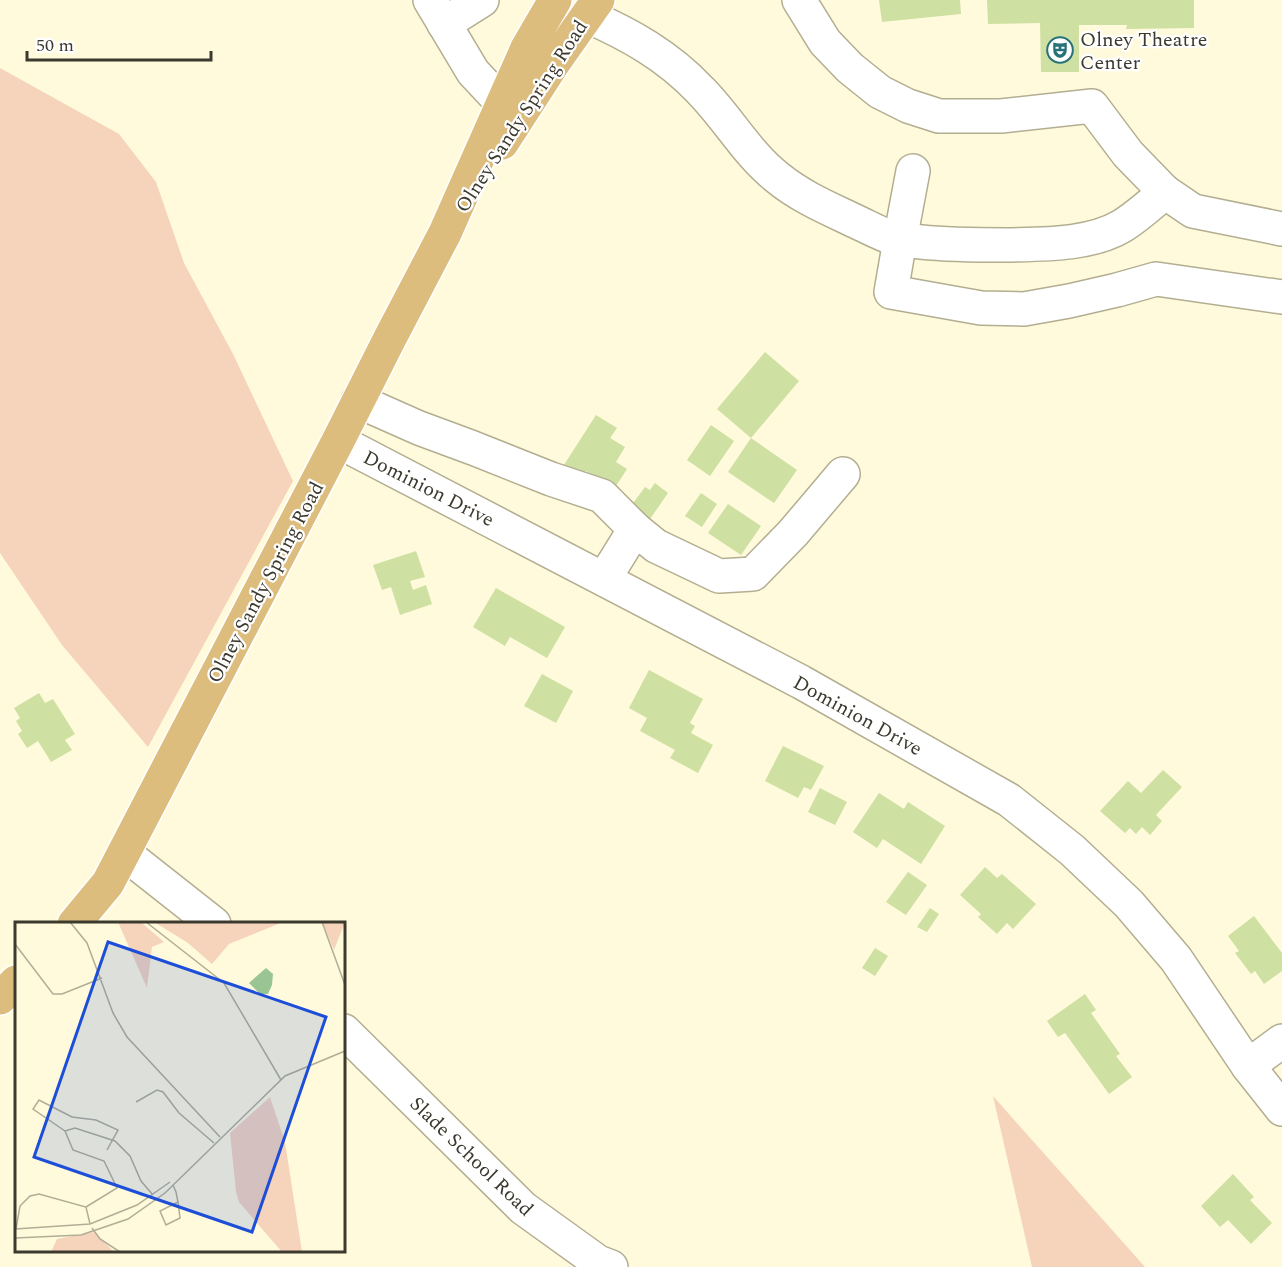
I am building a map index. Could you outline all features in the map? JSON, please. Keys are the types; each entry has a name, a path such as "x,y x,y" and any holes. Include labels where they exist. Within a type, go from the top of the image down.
{"main road":[{"name":"Olney Sandy Spring Road","path":"76,922 108,883 124,853 445,233 526,48 555,0"},
{"name":"Olney Sandy Spring Road","path":"445,233 553,64 593,8"},
{"path":"0,998 15,983"}],"street":[{"path":"482,0 437,12 473,72 502,103"},
{"path":"799,0 825,42 850,68 879,92 908,106 939,116 1002,116 1092,106 1128,153 1165,192 1193,211 1282,229"},
{"path":"593,8 613,28 645,45 674,65 700,90 750,150 777,178 806,198 900,240 934,244 990,245 1045,244 1084,240 1121,227 1165,192"},
{"path":"913,171 891,292 981,308 1024,309 1069,301 1156,279 1282,297"},
{"path":"358,401 419,428 550,479 602,496 656,546 719,576 753,574 793,533 843,474"},
{"name":"Dominion Drive","path":"338,441 801,682 1009,800 1072,850 1129,904 1176,959 1248,1066 1282,1109"},
{"path":"604,579 635,529"},
{"path":"124,853 211,922"},
{"name":"Slade School Road","path":"345,1032 523,1208 598,1262 610,1267"},
{"path":"1248,1066 1282,1041"}],"shaded area":[{"path":"0,68 119,134 156,182 184,263 233,354 293,481 148,747 62,645 0,553"},
{"path":"993,1096 1145,1267 1032,1267"}],"building":[{"path":"879,0 960,0 961,14 882,22"},
{"name":"Olney Theatre Center","path":"987,0 1194,0 1194,28 1126,29 1127,25 1079,25 1079,72 1041,72 1040,23 988,24"},
{"path":"765,352 799,381 751,438 717,409"},
{"path":"596,415 617,428 610,438 625,447 616,462 627,469 614,489 586,471 580,479 562,468"},
{"path":"711,425 734,441 710,476 687,460"},
{"path":"751,438 797,470 774,503 728,472"},
{"path":"655,483 668,493 650,519 631,506 645,487 650,490"},
{"path":"701,493 717,504 702,527 685,516"},
{"path":"728,504 761,526 741,555 708,533"},
{"path":"416,551 425,577 410,581 413,590 426,585 432,604 400,615 391,587 382,590 373,565"},
{"path":"496,588 565,627 547,658 510,637 505,646 473,627"},
{"path":"649,670 703,699 690,723 695,726 691,733 713,745 698,773 670,758 675,750 640,731 647,718 629,708"},
{"path":"542,674 573,691 556,723 524,706"},
{"path":"39,693 45,703 53,699 75,734 65,740 72,750 51,762 38,741 27,748 18,734 22,731 16,721 20,718 14,708"},
{"path":"783,746 824,766 811,790 804,787 798,798 765,781"},
{"path":"1163,770 1182,787 1156,815 1162,821 1150,835 1142,827 1136,834 1130,828 1125,833 1100,811 1128,781 1141,793"},
{"path":"820,788 847,802 835,825 808,812"},
{"path":"879,793 904,809 908,802 945,826 921,864 883,839 877,848 853,832"},
{"path":"985,867 997,878 1002,874 1036,904 1013,929 1007,923 997,934 978,917 981,914 960,895"},
{"path":"908,872 927,885 906,915 886,902"},
{"path":"930,908 939,914 927,932 917,927"},
{"path":"1254,916 1282,953 1282,971 1264,984 1255,971 1251,974 1235,953 1239,951 1228,936"},
{"path":"875,948 888,956 875,976 862,968"},
{"path":"1085,994 1096,1010 1091,1013 1120,1054 1116,1056 1132,1077 1109,1094 1065,1033 1058,1037 1047,1021"},
{"path":"1233,1174 1254,1197 1250,1200 1272,1223 1251,1244 1228,1220 1220,1227 1201,1206"}],"place":[{"name":"Olney Theatre Center","path":"1060,50"}]}
